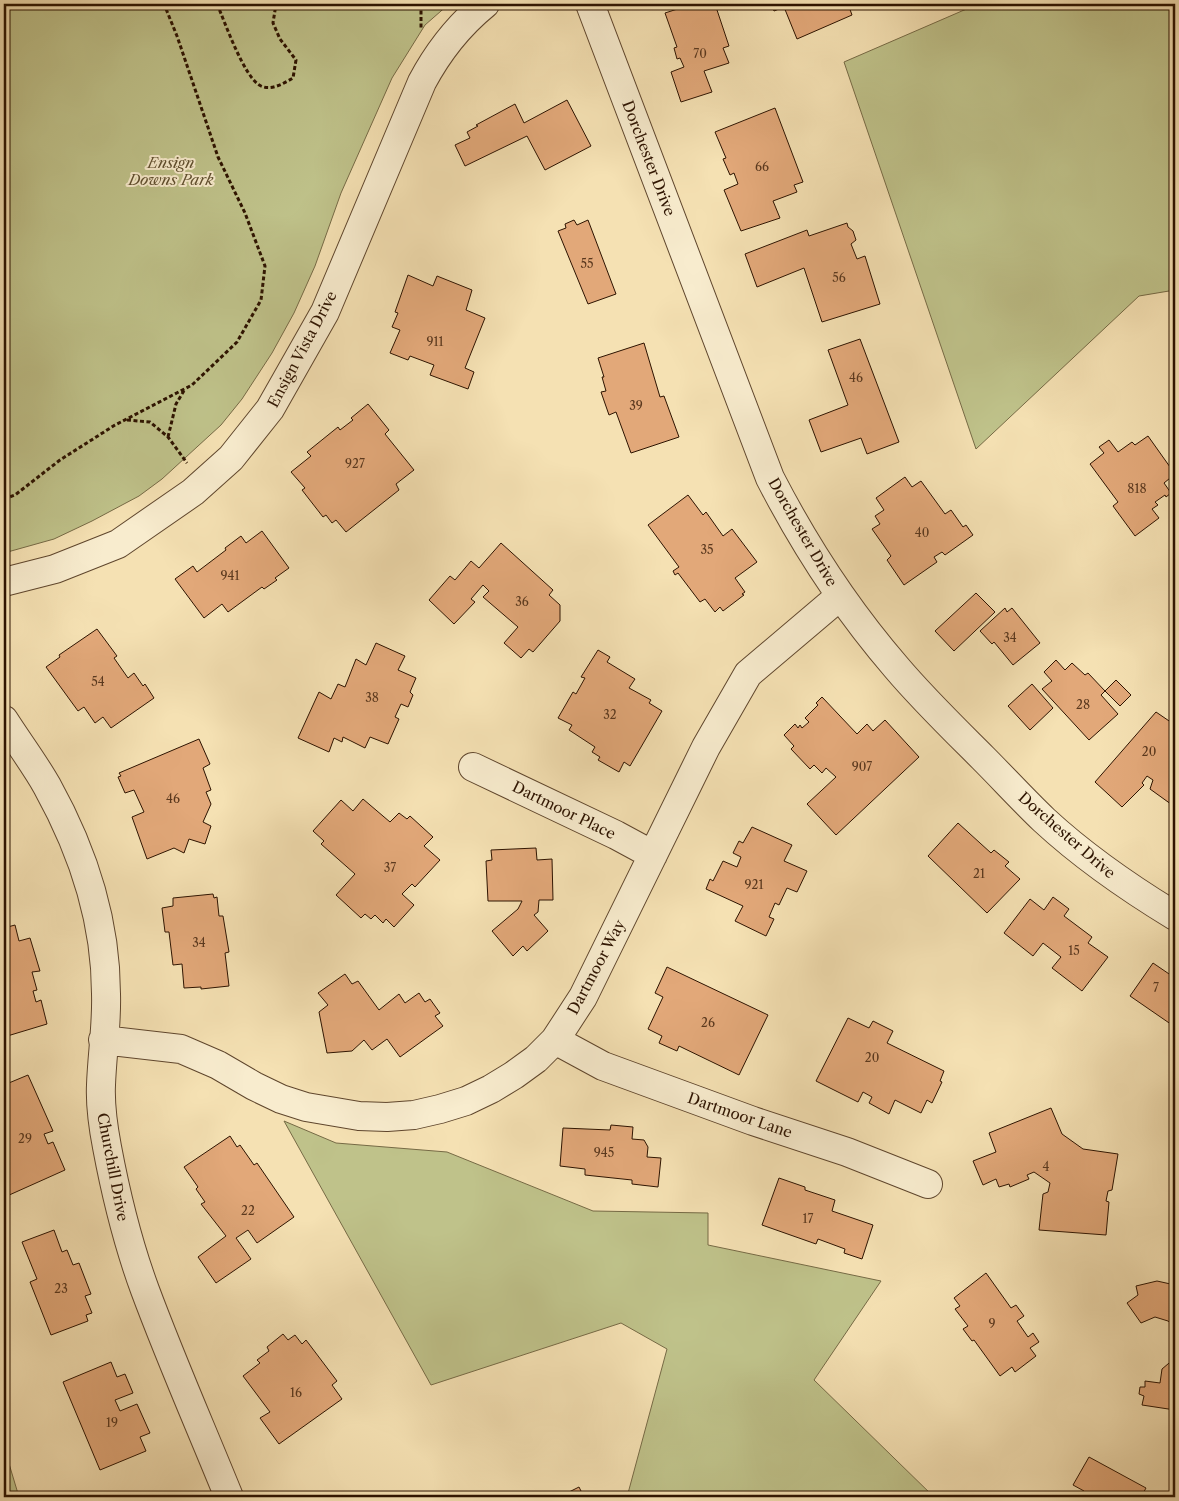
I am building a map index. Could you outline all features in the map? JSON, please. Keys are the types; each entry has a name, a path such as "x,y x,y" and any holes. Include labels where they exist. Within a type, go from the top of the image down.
{"street":[{"name":"Ensign Vista Drive","path":"4,582 55,569 118,544 193,492 231,458 270,409 325,312 432,63 458,28 485,4"},
{"name":"Dorchester Drive","path":"590,4 770,478 791,519 840,596 897,669 1044,819 1115,878 1175,916"},
{"name":"Dartmoor Way","path":"103,1040 181,1049 218,1065 280,1099 306,1107 359,1116 387,1117 414,1115 466,1101 491,1089 536,1059 555,1040 583,997 706,748 748,674 840,596"},
{"name":"Churchill Drive","path":"4,720 46,784 79,854 91,890 104,960 106,996 101,1087 102,1118 126,1228 145,1290 229,1497"},
{"name":"Dartmoor Place","path":"473,767 616,835 653,855"},
{"name":"Dartmoor Lane","path":"555,1040 603,1066 753,1121 847,1152 928,1184"}],"path":[{"path":"4,498 15,495 60,460 126,420 192,385 237,342 261,300 265,266 245,213 218,157 177,36 164,4"},
{"path":"217,4 248,74 261,86 277,87 293,78 296,60 280,39 273,23 276,4"},
{"path":"421,4 421,38"},
{"path":"168,437 176,404 186,388"},
{"path":"126,420 150,422 168,437 187,463"}],"green space":[{"name":"Ensign Downs Park","path":"4,4 449,4 425,25 392,78 341,193 315,266 294,313 272,353 242,399 221,425 162,479 139,496 54,539 4,553"},
{"path":"978,4 1175,4 1175,290 1139,296 976,449 844,62"},
{"path":"284,1121 336,1143 447,1152 593,1211 708,1213 708,1245 881,1281 814,1380 934,1497 627,1497 667,1349 621,1323 431,1385"},
{"path":"4,1447 19,1497 4,1497"}],"building":[{"path":"693,4 715,4 729,46 723,48 729,63 704,71 712,92 681,102 671,72 684,67 680,58 677,59 674,48 677,47 665,13"},
{"path":"771,4 848,4 852,15 797,39 784,7 774,11"},
{"path":"567,100 591,146 545,170 527,136 465,166 455,145 470,138 467,132 478,126 476,125 515,104 524,123"},
{"path":"775,108 803,182 794,185 797,192 773,201 780,218 741,231 724,190 738,184 734,173 730,175 723,159 726,158 715,132"},
{"path":"574,220 577,225 588,220 616,294 588,304 558,231 566,228 565,224"},
{"path":"847,223 848,227 853,231 856,240 851,244 857,259 865,256 880,304 822,322 804,268 757,287 745,254 807,230 809,236"},
{"path":"408,275 433,286 437,276 472,290 466,310 485,318 465,368 474,372 468,389 430,375 434,365 410,356 408,360 390,353 400,330 392,327 398,313 395,312"},
{"path":"860,339 899,442 867,454 861,438 821,452 809,420 848,405 828,350"},
{"path":"644,343 660,397 664,396 679,437 631,453 616,412 609,415 601,392 606,391 598,358"},
{"path":"368,404 389,430 385,434 414,470 396,484 399,490 346,532 336,520 332,523 326,515 323,517 302,490 305,488 291,472 311,456 307,452 338,427 340,430 353,420 351,418"},
{"path":"1148,436 1175,474 1164,483 1171,493 1155,502 1158,505 1152,509 1159,518 1135,536 1113,506 1118,502 1090,464 1104,453 1099,447 1109,440 1118,452 1132,442 1135,445"},
{"path":"905,477 912,487 921,481 945,514 951,510 963,527 966,525 973,535 945,555 942,552 934,557 937,562 904,585 887,560 891,556 872,529 880,524 875,516 884,510 876,498"},
{"path":"688,495 703,515 706,512 723,536 732,529 757,562 735,578 745,592 742,594 744,595 723,611 720,607 715,612 705,599 700,602 678,573 675,575 673,571 679,567 648,525"},
{"path":"262,531 289,568 275,578 277,580 264,589 262,587 228,612 222,604 204,618 175,579 193,566 197,572 241,536 246,543"},
{"path":"501,543 553,590 549,595 560,605 560,621 533,652 529,649 521,658 504,643 518,627 483,597 489,591 483,585 471,599 475,602 454,624 429,600 450,576 455,580 471,561 479,568"},
{"path":"976,593 995,612 954,651 935,631"},
{"path":"1005,608 1007,612 1012,608 1040,643 1013,665 994,642 992,644 980,631"},
{"path":"97,629 117,656 114,658 128,678 134,673 143,686 145,684 154,698 111,728 103,717 95,723 84,707 78,711 46,667 60,657 59,655"},
{"path":"376,643 405,656 398,670 416,678 410,692 413,695 408,707 401,704 395,717 399,719 388,744 370,737 365,748 343,737 342,742 334,738 329,752 298,738 319,692 331,699 338,684 345,687 356,659 366,665"},
{"path":"598,650 610,657 607,662 635,679 629,688 651,700 649,703 662,711 630,766 624,762 619,772 598,760 600,757 592,752 595,747 569,730 572,725 558,718 573,692 576,694 585,678 581,677"},
{"path":"1056,660 1065,670 1072,663 1085,675 1088,673 1105,691 1101,695 1118,714 1089,740 1042,689 1052,681 1044,672"},
{"path":"1116,680 1131,695 1120,706 1105,691"},
{"path":"1032,684 1053,708 1030,730 1008,706"},
{"path":"822,697 857,734 867,724 873,731 885,720 919,757 836,835 807,804 836,777 826,768 822,773 814,765 810,769 791,749 794,746 784,735 795,724 798,728 800,725 802,728 809,722 805,718 818,705 816,703"},
{"path":"1156,712 1175,725 1175,807 1150,789 1153,780 1147,776 1142,783 1144,785 1122,807 1095,782"},
{"path":"199,739 210,764 203,768 211,790 206,792 211,804 203,822 211,826 205,844 189,839 184,853 174,848 147,859 132,817 144,812 134,790 125,793 118,777 121,776 119,773"},
{"path":"363,799 390,822 399,813 407,819 410,816 433,837 424,846 440,860 415,887 412,884 402,894 414,905 394,927 386,919 383,923 375,915 371,919 365,914 361,918 336,895 355,874 321,844 324,841 313,831 341,800 353,811"},
{"path":"958,823 991,853 994,850 1009,862 1005,866 1020,879 987,913 928,856"},
{"path":"752,827 792,845 784,861 807,871 797,892 787,888 779,905 775,903 769,917 774,919 766,936 735,921 743,906 706,889 710,879 713,881 723,861 737,867 741,857 733,853 739,841 743,843"},
{"path":"536,848 537,860 552,859 553,900 539,900 538,912 534,915 548,931 527,951 523,946 513,956 492,931 518,909 522,901 488,901 486,861 492,860 491,850"},
{"path":"213,894 214,898 217,897 219,916 223,916 229,952 225,953 229,986 201,989 201,987 184,988 182,964 173,965 169,932 165,932 162,908 173,906 173,898"},
{"path":"1053,897 1069,909 1064,916 1092,937 1088,943 1108,957 1082,991 1052,968 1061,957 1043,943 1033,956 1004,933 1030,899 1044,910"},
{"path":"15,925 19,941 30,938 40,971 32,972 37,990 33,991 36,1002 41,1000 47,1024 4,1037 4,928"},
{"path":"1153,963 1175,978 1175,1027 1130,996"},
{"path":"667,967 768,1015 739,1075 679,1046 677,1051 659,1043 662,1036 648,1029 663,997 655,993"},
{"path":"345,974 352,984 358,981 379,1010 399,994 405,1003 419,993 425,1002 430,999 440,1013 435,1016 443,1026 400,1057 387,1039 372,1050 364,1040 352,1051 327,1053 319,1012 328,1005 318,993"},
{"path":"848,1018 869,1028 873,1021 893,1031 887,1043 944,1071 940,1081 942,1082 932,1103 927,1100 921,1113 895,1100 889,1114 869,1103 872,1097 863,1092 858,1102 816,1081"},
{"path":"28,1075 53,1131 44,1134 48,1144 53,1142 65,1170 7,1196 4,1188 4,1085"},
{"path":"1051,1108 1062,1134 1083,1149 1118,1154 1112,1190 1108,1191 1106,1201 1109,1202 1106,1235 1039,1230 1043,1194 1048,1192 1050,1183 1034,1172 1027,1175 1029,1179 1010,1187 1009,1184 999,1187 996,1179 983,1185 973,1161 996,1152 989,1133"},
{"path":"611,1125 633,1127 632,1139 644,1140 648,1147 647,1157 661,1158 658,1187 632,1184 632,1180 585,1175 585,1169 560,1166 563,1128 610,1130"},
{"path":"230,1136 237,1147 240,1145 254,1165 257,1163 294,1217 257,1243 248,1230 236,1238 251,1259 216,1283 198,1257 226,1236 201,1204 205,1202 196,1189 198,1187 184,1167"},
{"path":"779,1178 805,1187 805,1190 835,1200 832,1211 873,1225 862,1259 844,1253 845,1249 818,1239 816,1244 762,1225"},
{"path":"54,1230 62,1252 67,1250 73,1265 79,1263 91,1294 85,1296 92,1313 86,1315 88,1321 51,1335 30,1282 37,1279 22,1242"},
{"path":"986,1273 1011,1308 1016,1305 1024,1316 1017,1321 1028,1337 1033,1333 1039,1342 1030,1348 1036,1356 1015,1372 1012,1367 1000,1376 974,1340 972,1341 963,1329 968,1326 955,1309 960,1306 954,1298"},
{"path":"1157,1281 1175,1285 1175,1343 1171,1338 1170,1332 1174,1326 1168,1321 1155,1317 1141,1323 1127,1303 1138,1295 1136,1286"},
{"path":"283,1334 288,1340 295,1335 302,1344 306,1340 337,1381 332,1385 342,1399 279,1444 260,1418 270,1412 243,1376 260,1363 257,1360 269,1351 267,1347"},
{"path":"1175,1358 1175,1410 1142,1405 1144,1396 1139,1394 1140,1387 1145,1387 1145,1381 1160,1383 1162,1369"},
{"path":"111,1362 117,1377 125,1374 133,1393 115,1400 120,1411 137,1404 150,1433 140,1437 146,1451 100,1470 63,1382"},
{"path":"1089,1457 1146,1488 1141,1497 1081,1497 1084,1491 1073,1485"},
{"path":"579,1487 584,1497 559,1497"}]}
